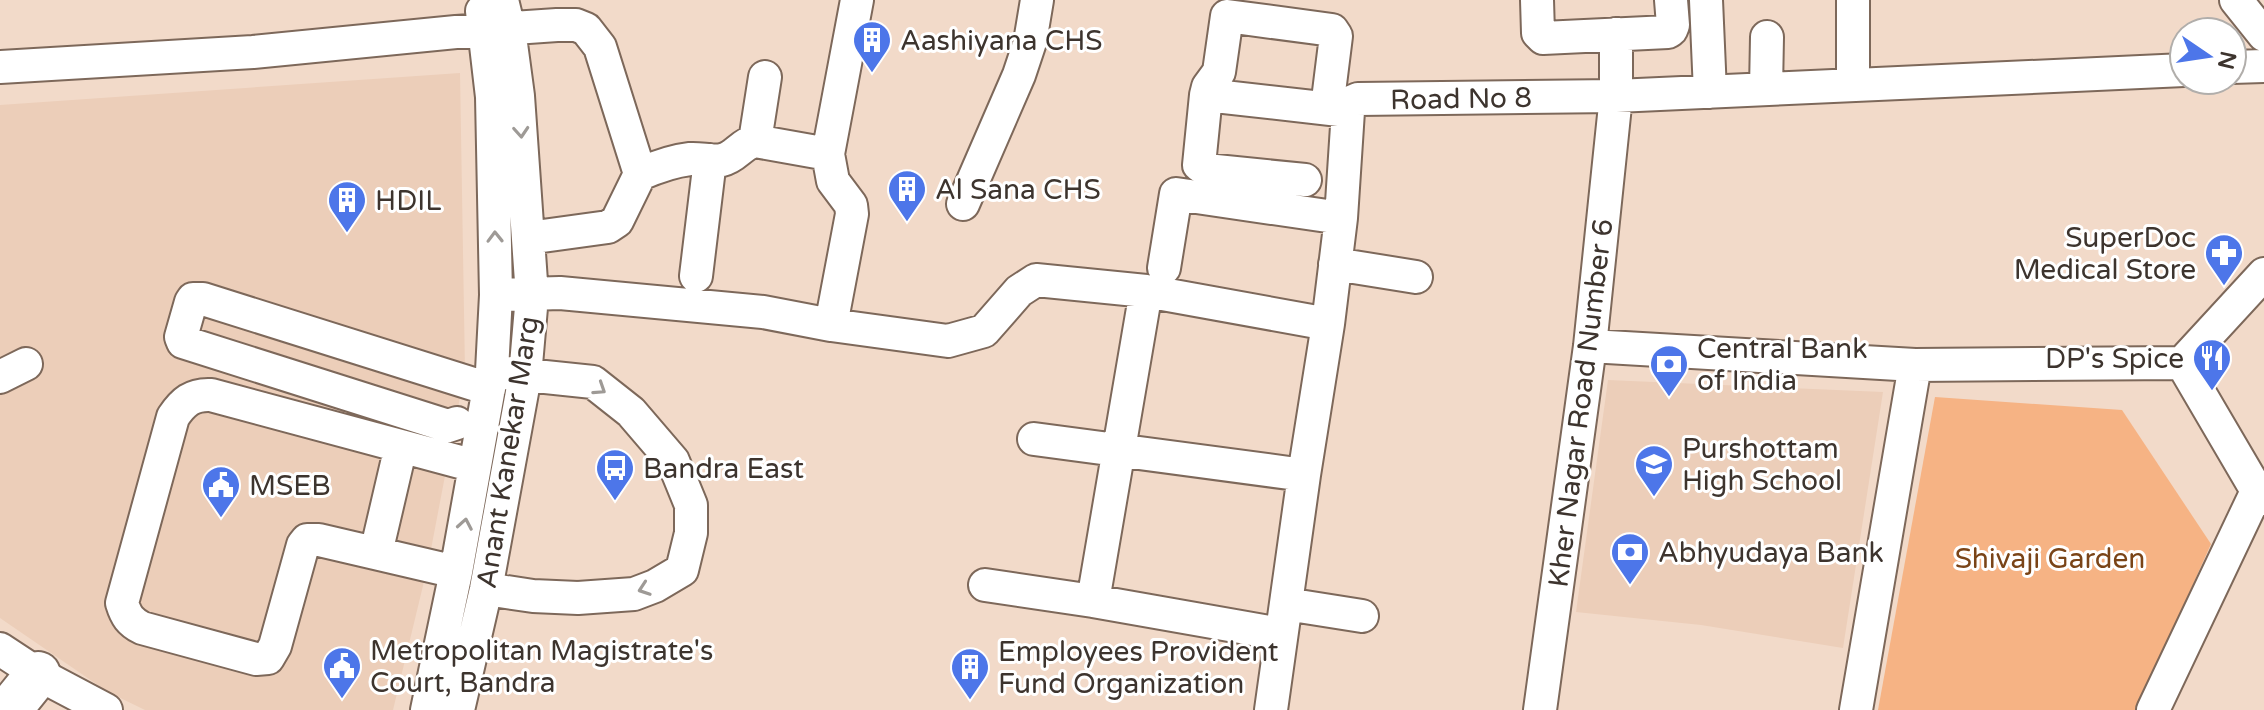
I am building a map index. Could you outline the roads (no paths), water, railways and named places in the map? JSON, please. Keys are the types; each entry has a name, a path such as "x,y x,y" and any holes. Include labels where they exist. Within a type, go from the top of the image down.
{"highway":[{"path":"9,710 38,674"}],"street":[{"path":"831,325 852,214 851,205 833,181 828,154 857,0"},
{"path":"963,204 1019,75 1030,42 1037,0"},
{"path":"1537,0 1538,33 1541,38 1671,30 1671,0"},
{"path":"1706,0 1710,92"},
{"path":"1853,0 1853,85"},
{"path":"2236,0 2264,35"},
{"path":"0,67 253,52 494,15 576,25 586,29 600,47 640,174"},
{"name":"Anant Kanekar Marg","path":"458,710 486,589 525,376 532,296 528,238 494,15"},
{"path":"1271,710 1341,218 1335,33 1332,30 1230,15 1226,20 1219,72 1206,95 1199,165 1206,170 1305,180"},
{"name":"Kher Nagar Road Number 6","path":"1540,710 1590,346 1616,96 1616,34"},
{"path":"1766,89 1767,37"},
{"name":"Road No 8","path":"1338,110 1358,99 1616,96 2168,71"},
{"path":"755,141 765,77"},
{"path":"1206,95 1338,110"},
{"name":"Anant Kanekar Marg","path":"427,710 456,572 490,380 505,97"},
{"path":"528,238 608,227 617,221 640,174 658,166 691,159 720,160 731,156 746,143 755,141 828,154"},
{"path":"696,276 710,160"},
{"path":"1093,601 1119,450 1176,194 1341,218"},
{"path":"1335,264 1416,277"},
{"path":"1590,346 1915,365 2182,363 2264,274"},
{"path":"496,295 560,293 763,312 948,341 984,331 1019,291 1036,280 1155,279 1328,324"},
{"path":"457,423 448,426 183,342 181,337 191,302 193,299 203,299 490,380 525,376 593,382 631,412 673,461 691,505 691,533 682,570 634,594 578,598 486,589"},
{"path":"2153,710 2261,495 2182,363"},
{"path":"1856,710 1915,365"},
{"path":"456,572 319,540 307,540 275,646 268,658 256,659 142,628 126,616 122,603 173,417 182,404 192,397 211,395 475,466"},
{"path":"1034,439 1304,475"},
{"path":"376,553 401,446"},
{"path":"985,585 1093,601 1284,619 1362,616"},
{"path":"0,649 38,674 106,710"}],"place":[{"name":"Aashiyana CHS","path":"872,74"},
{"name":"Al Sana CHS","path":"907,223"},
{"name":"HDIL","path":"347,234"},
{"name":"SuperDoc Medical Store","path":"2224,287"},
{"name":"DP's Spice","path":"2212,392"},
{"name":"Central Bank of India","path":"1669,398"},
{"name":"Purshottam High School","path":"1654,498"},
{"name":"Bandra East","path":"615,502"},
{"name":"MSEB","path":"221,519"},
{"name":"Abhyudaya Bank","path":"1630,586"},
{"name":"Metropolitan Magistrate's Court, Bandra","path":"342,700"},
{"name":"Employees Provident Fund Organization","path":"970,701"}],"park label":[{"name":"Shivaji Garden","path":"2050,558"}]}
